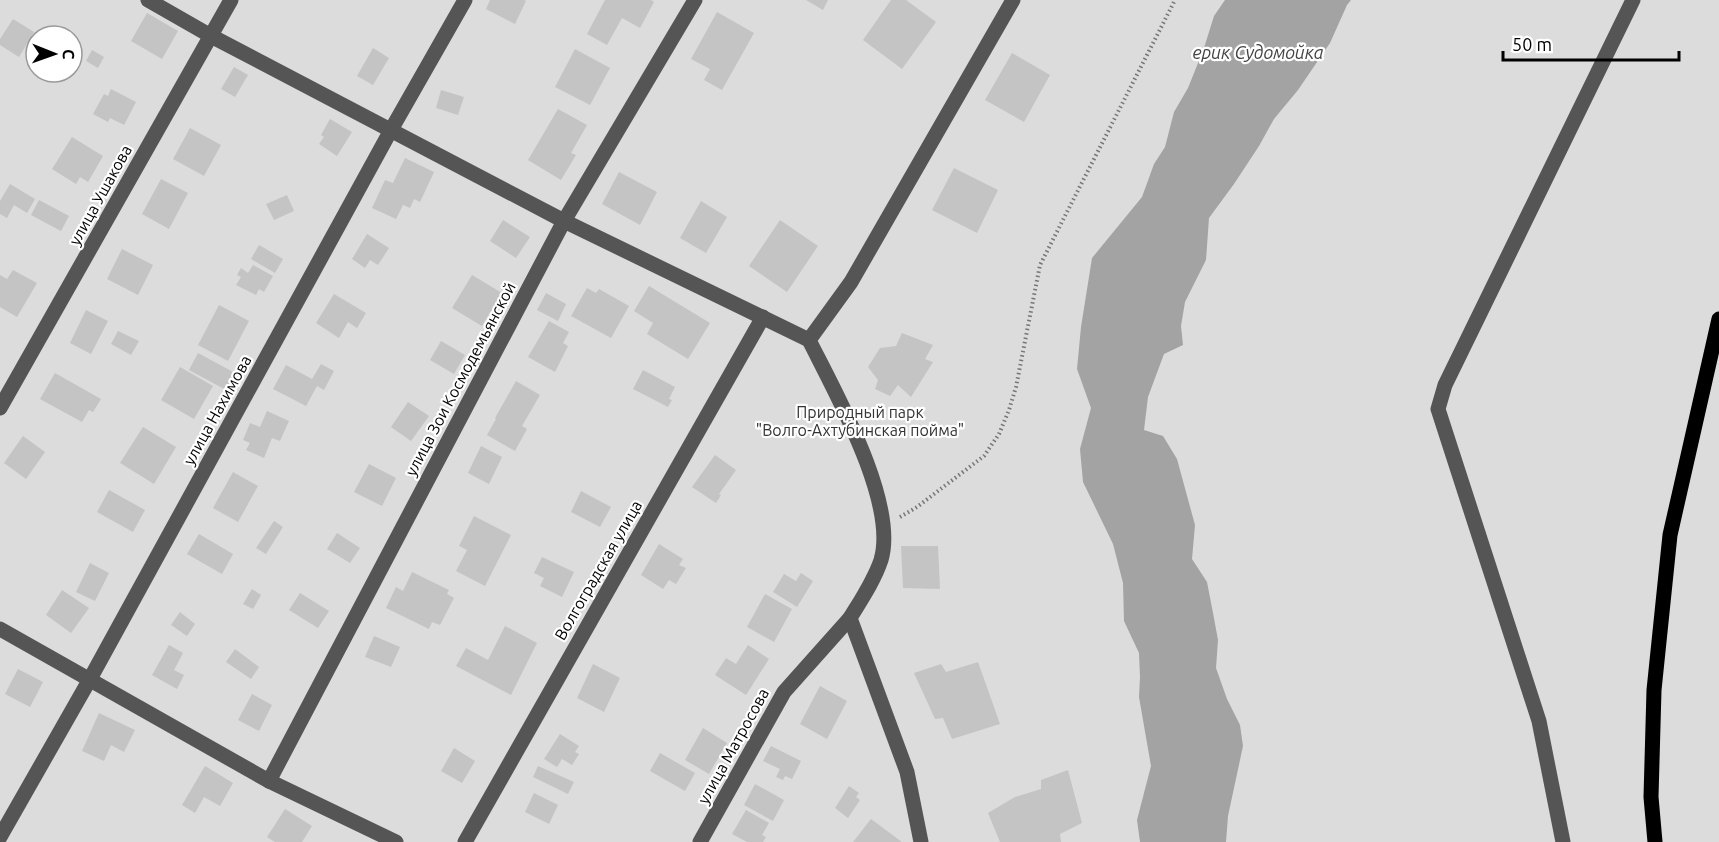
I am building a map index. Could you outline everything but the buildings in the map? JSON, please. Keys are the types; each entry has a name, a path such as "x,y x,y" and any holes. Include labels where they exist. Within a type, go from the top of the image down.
{"main road":[{"path":"1655,842 1651,797 1654,690 1670,535 1719,319"}],"street":[{"path":"148,0 211,36 564,221 809,340 851,282 1013,0"},
{"name":"улица Ушакова","path":"0,408 231,0"},
{"name":"улица Нахимова","path":"0,837 90,679 391,130 465,0"},
{"name":"улица Зои Космодемьянской","path":"269,782 564,221 695,0"},
{"path":"1563,842 1539,722 1438,409 1445,385 1633,0"},
{"name":"Волгоградская улица","path":"465,842 763,317"},
{"name":"улица Матросова","path":"700,842 784,692 850,618 881,560 884,527 876,488 849,420 809,340"},
{"path":"850,618 907,772 921,842"},
{"path":"0,629 269,782 396,842"}],"path":[{"path":"884,527 917,507 984,456 999,434 1016,387 1040,265 1175,0"}],"green space":[{"name":"Природный парк \"Волго-Ахтубинская пойма\"","path":"0,0 1719,0 1719,842 0,842"}],"water":[{"name":"ерик Судомойка","path":"1225,0 1351,0 1330,43 1298,90 1274,119 1259,146 1209,218 1206,260 1185,302 1181,326 1183,345 1164,354 1148,397 1144,430 1163,436 1177,459 1195,525 1192,559 1207,582 1213,613 1218,640 1216,668 1227,699 1240,725 1243,746 1228,816 1226,842 1140,842 1137,820 1151,766 1139,697 1139,653 1124,621 1123,583 1113,544 1083,482 1080,449 1091,408 1077,369 1081,327 1092,258 1142,197 1154,164 1165,147 1174,112 1188,88 1214,16"}]}
